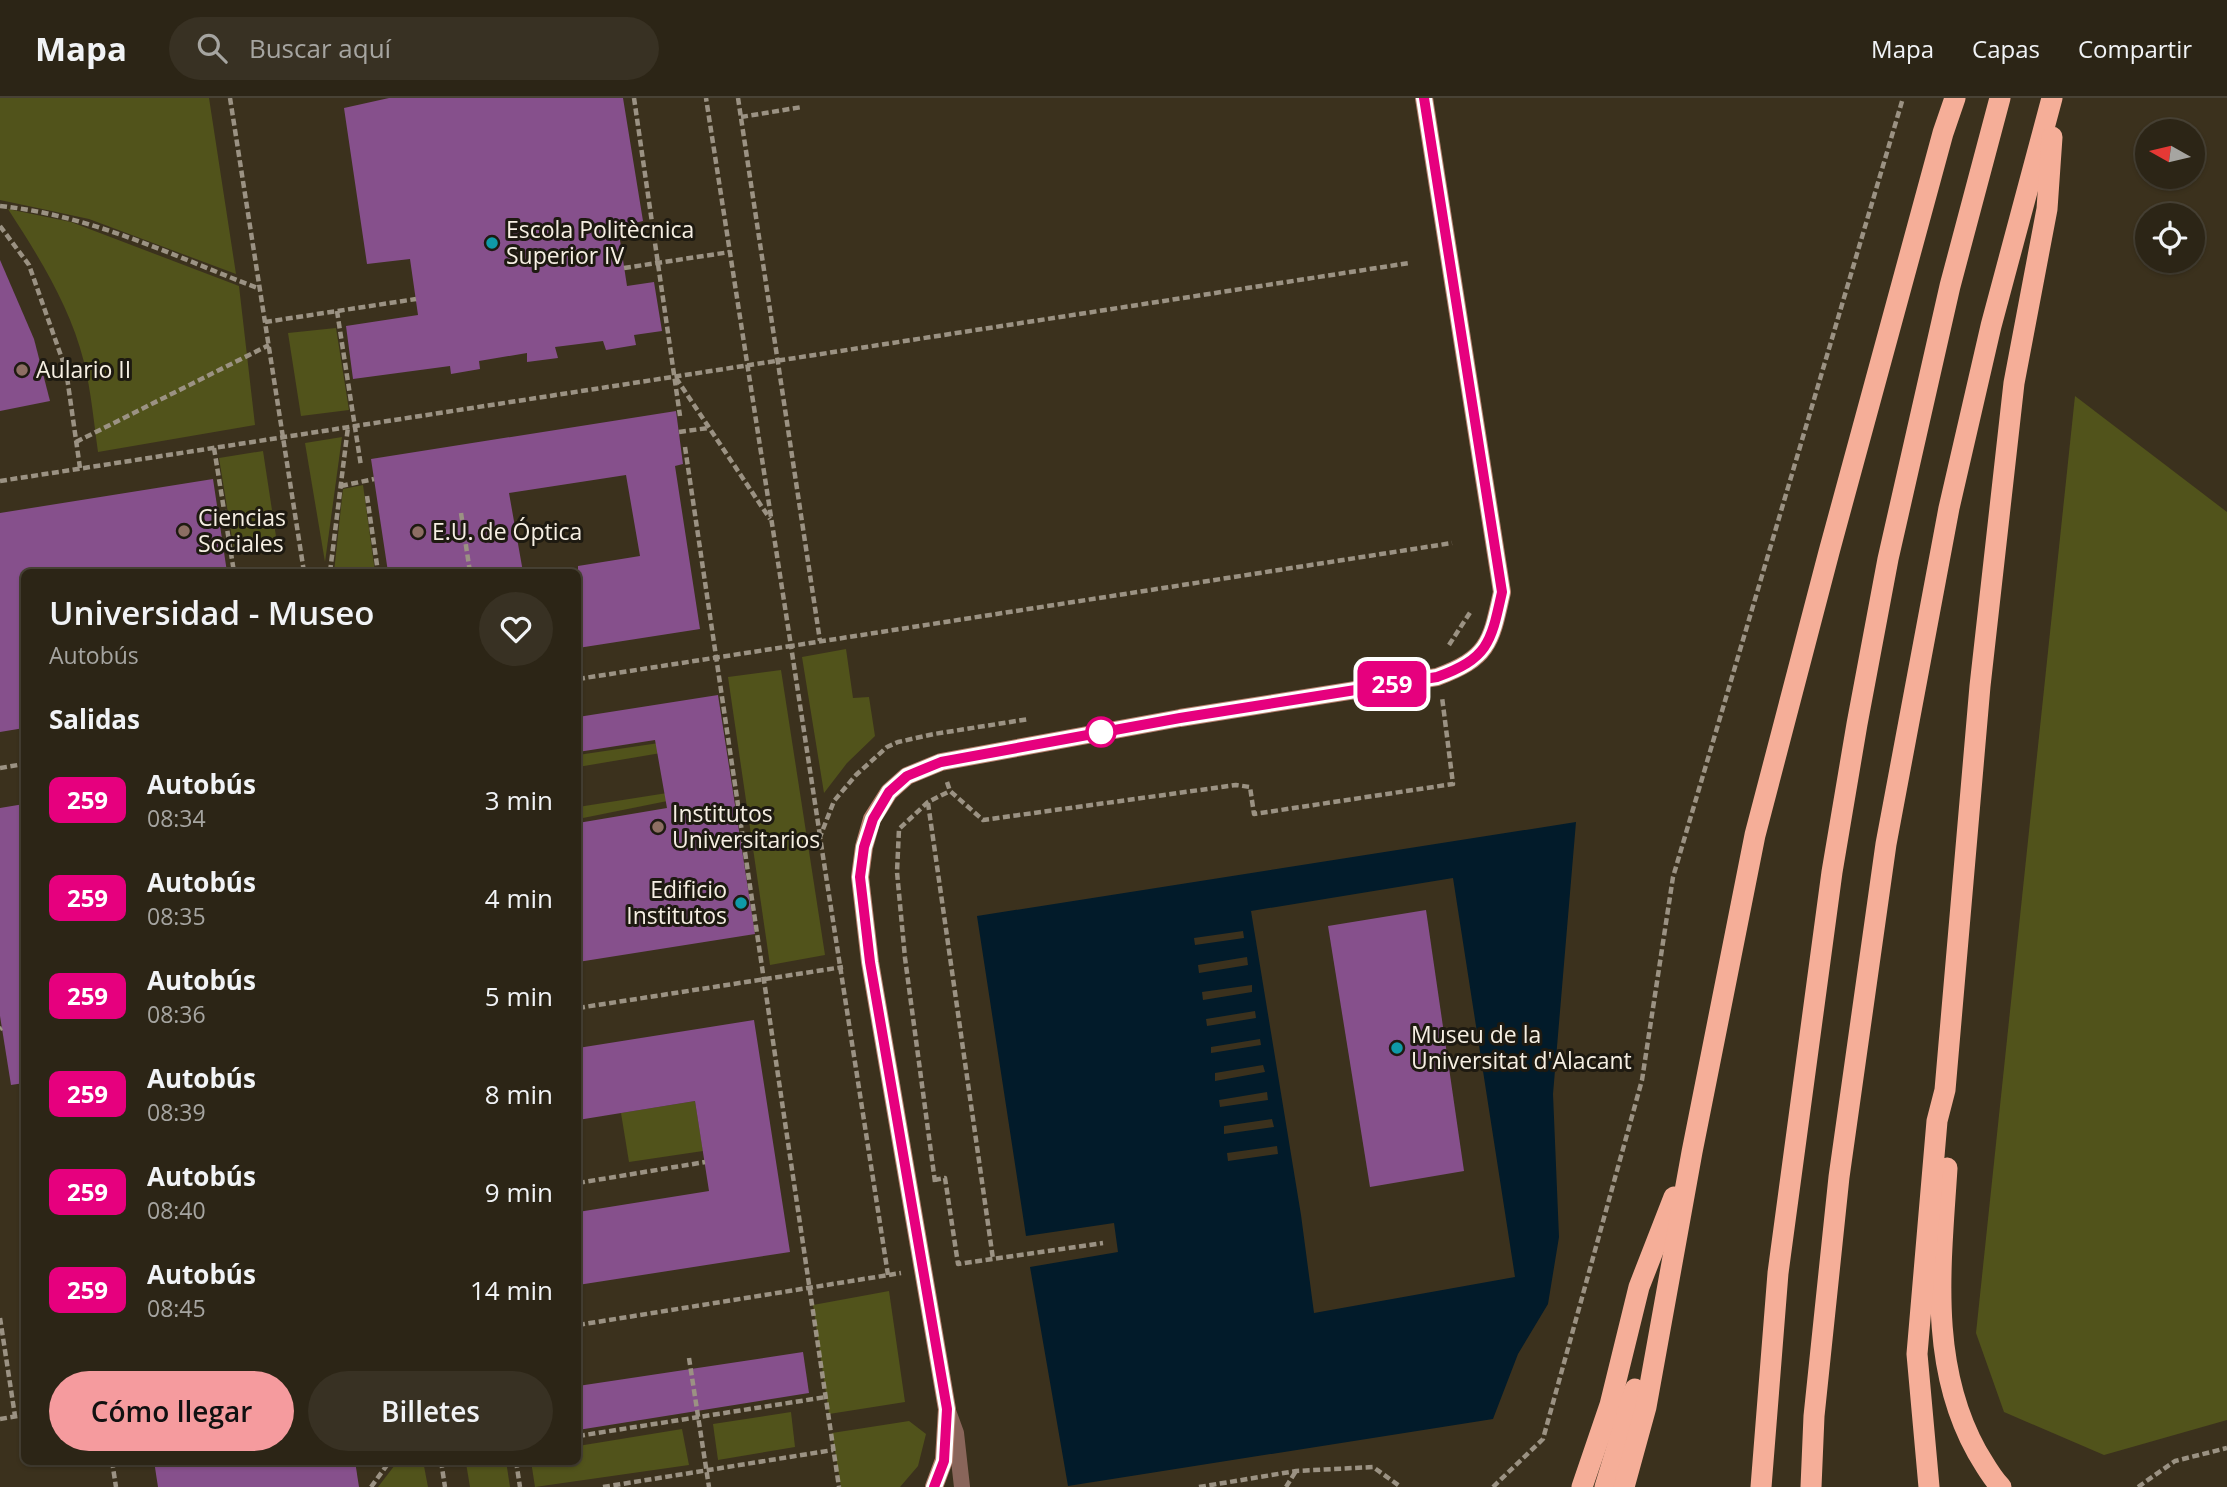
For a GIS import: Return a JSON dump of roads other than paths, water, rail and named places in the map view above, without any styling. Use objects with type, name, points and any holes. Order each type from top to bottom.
[{"type":"highway","points":[[1624,1487],[1646,1407],[1692,1152],[1755,835],[1836,526],[1943,132],[1955,98]]},
{"type":"highway","points":[[1761,1487],[1778,1273],[1832,872],[1857,724],[1888,559],[1950,286],[2000,98]]},
{"type":"highway","points":[[1929,1487],[1917,1354],[1937,1121],[1945,1090],[1981,672],[2014,383],[2048,209],[2053,98]]},
{"type":"highway","points":[[1811,1487],[1814,1416],[1839,1177],[1886,845],[1955,482],[1991,326],[2053,98]]},
{"type":"highway","points":[[1945,1090],[1950,1124],[1940,1284],[1941,1332],[1949,1379],[1966,1432],[1992,1478],[2001,1487]]},
{"type":"highway","points":[[1582,1487],[1610,1405],[1639,1287],[1692,1152]]},
{"type":"highway","points":[[1605,1487],[1631,1406],[1692,1152]]},
{"type":"street","points":[[934,1487],[944,1461],[947,1409],[867,938],[860,877],[864,847],[873,819],[889,792],[907,776],[941,762],[1180,718],[1437,677],[1463,668],[1479,655],[1492,634],[1502,592],[1424,98]]},
{"type":"lane","points":[[947,1409],[956,1433],[962,1487]]},
{"type":"water","points":[[1576,822],[1553,1094],[1559,1237],[1548,1304],[1518,1354],[1493,1419],[1068,1486],[1030,1267],[1118,1252],[1114,1223],[1026,1236],[977,916]],"holes":[[[1453,878],[1515,1277],[1314,1313],[1301,1215],[1251,911]],[[1243,931],[1244,938],[1195,945],[1194,938]],[[1247,957],[1248,965],[1199,973],[1198,965]],[[1252,985],[1252,992],[1203,1000],[1202,992]],[[1255,1011],[1256,1018],[1207,1026],[1206,1019]],[[1260,1039],[1261,1045],[1211,1053],[1211,1047]],[[1263,1065],[1265,1072],[1215,1081],[1215,1073]],[[1267,1092],[1268,1100],[1220,1107],[1219,1100]],[[1272,1119],[1274,1127],[1224,1134],[1224,1126]],[[1277,1146],[1278,1154],[1228,1161],[1227,1153]]]},
{"type":"place","name":"Escola Politècnica Superior IV","points":[[492,243]]},
{"type":"place","name":"Aulario II","points":[[22,370]]},
{"type":"place","name":"Ciencias Sociales","points":[[184,531]]},
{"type":"place","name":"E.U. de Óptica","points":[[418,532]]},
{"type":"place","name":"Institutos Universitarios","points":[[658,827]]},
{"type":"place","name":"Edificio Institutos","points":[[741,903]]},
{"type":"place","name":"Museu de la Universitat d'Alacant","points":[[1397,1048]]}]
